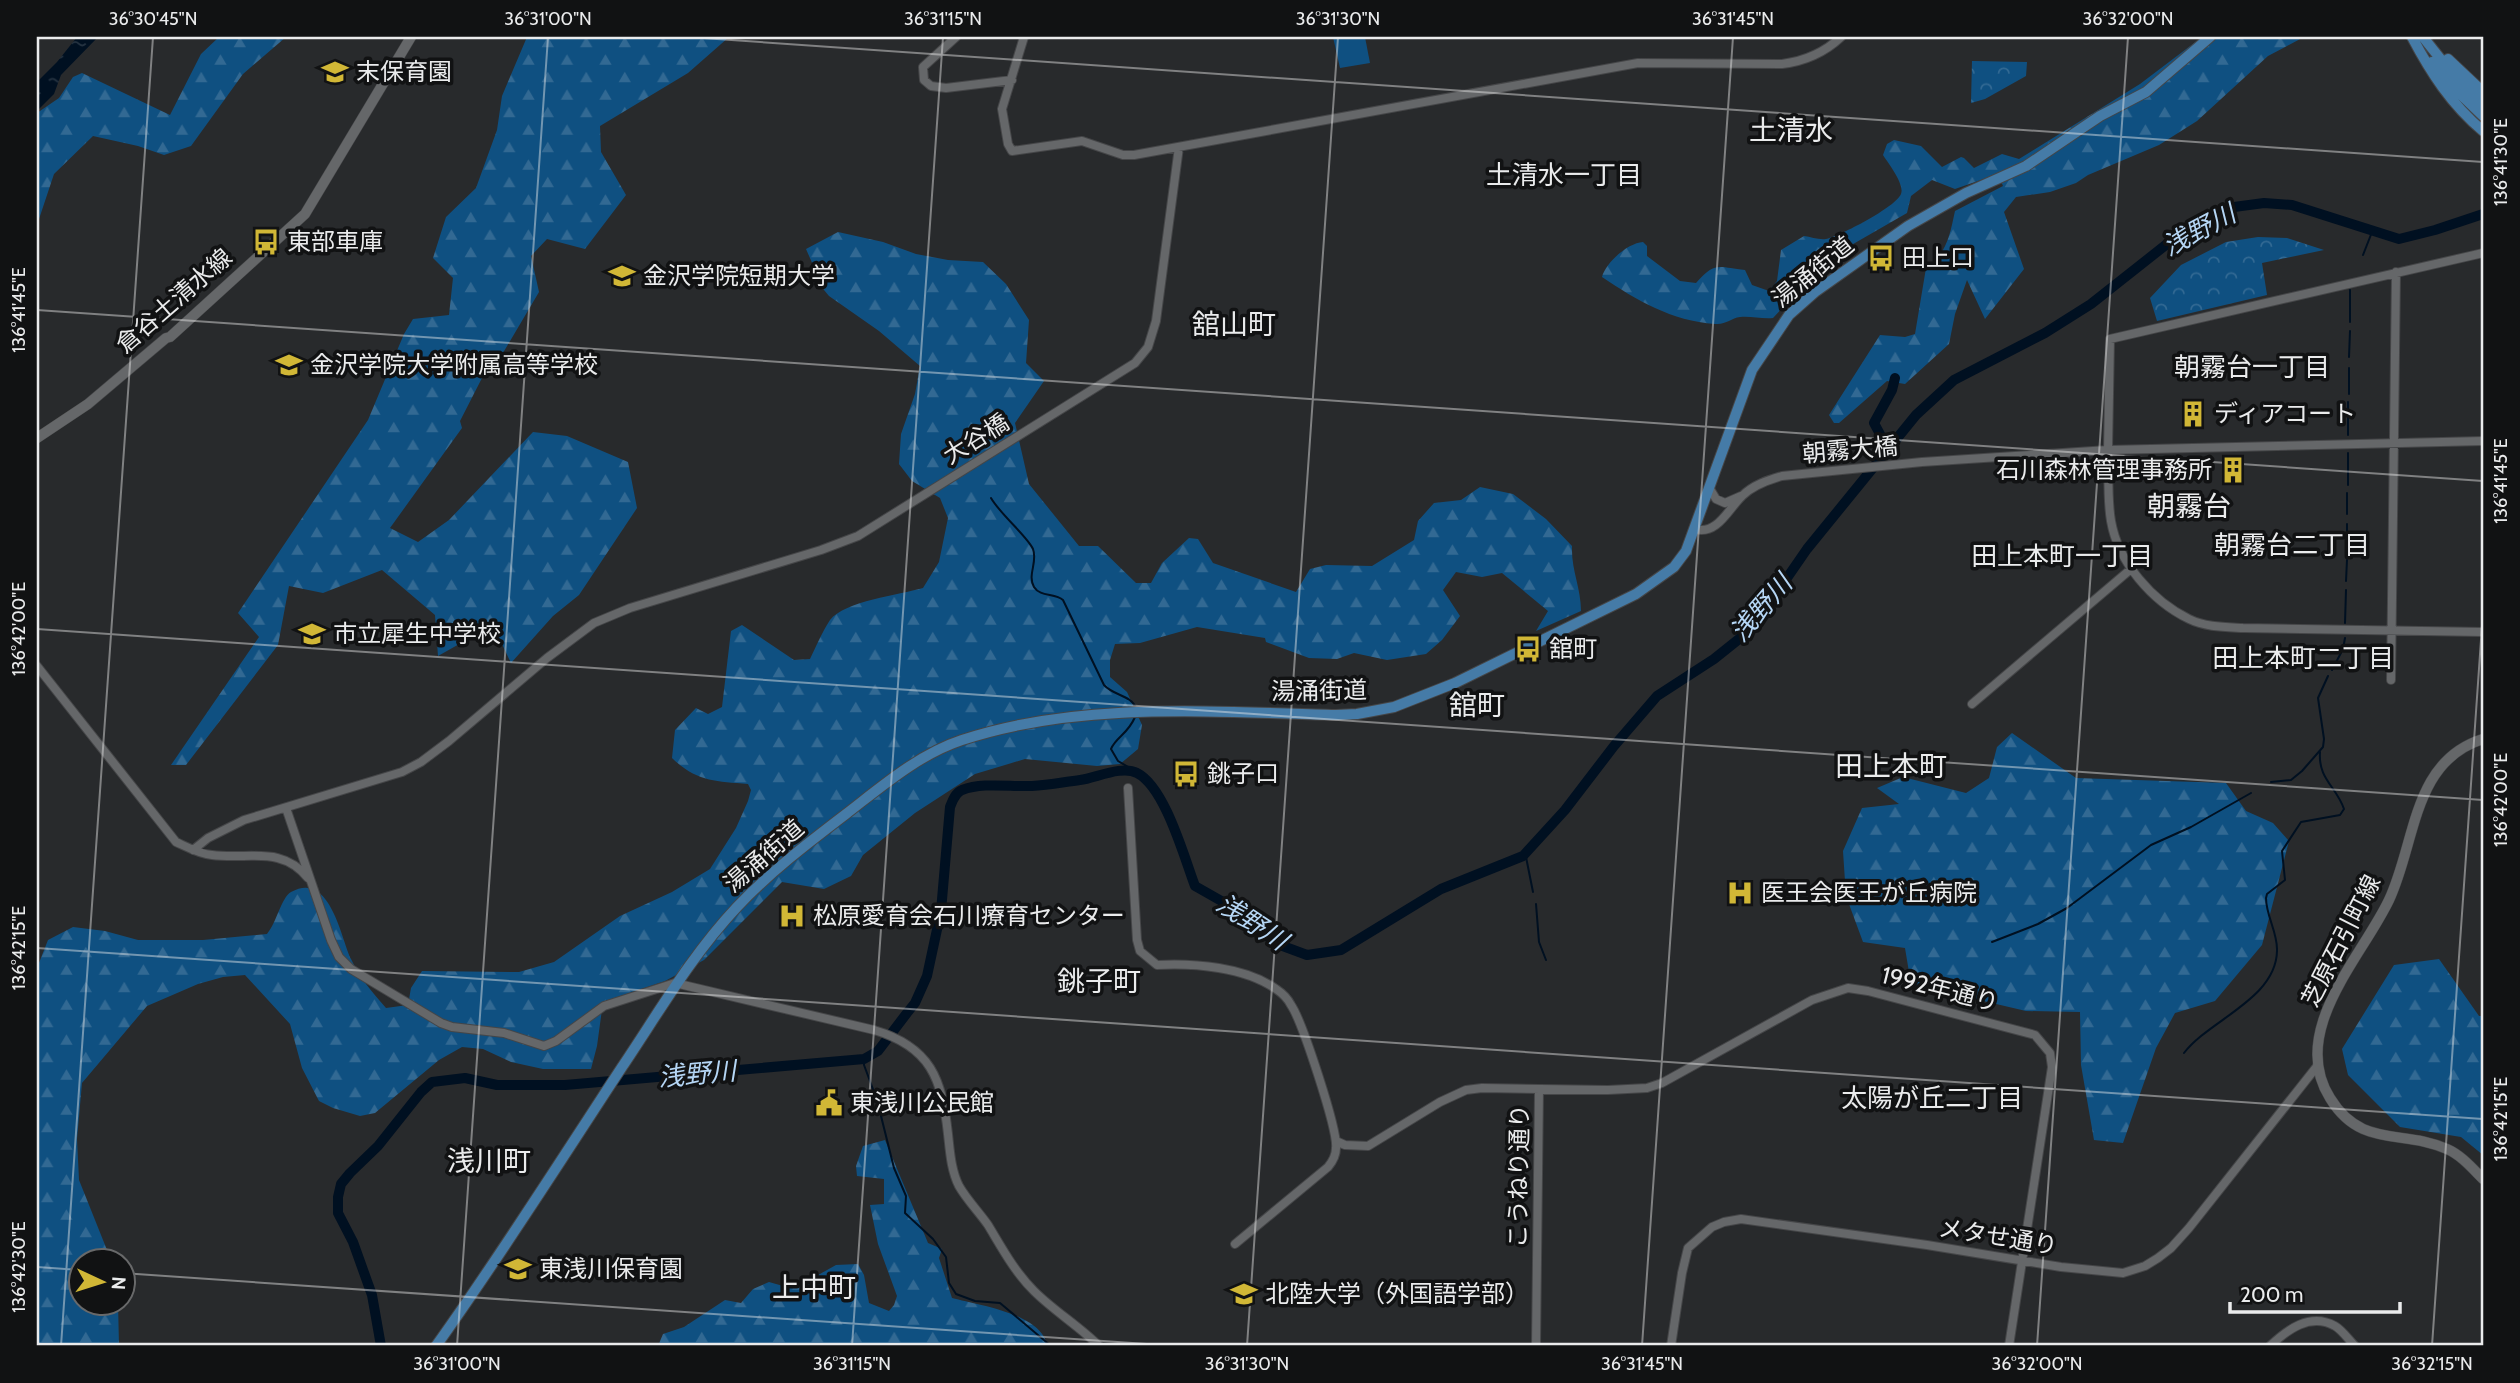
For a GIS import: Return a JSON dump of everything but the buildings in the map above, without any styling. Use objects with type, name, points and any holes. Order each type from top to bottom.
[{"type":"main road","name":"倉谷土清水線","points":[[37,438],[88,404],[163,340],[170,337],[305,214],[411,37]]},
{"type":"main road","name":"湯涌街道","points":[[436,1346],[624,1065],[675,983],[700,950],[759,884],[884,784],[926,757],[959,741],[1009,727],[1119,713],[1336,715],[1394,707],[1454,683],[1636,594],[1674,567],[1686,551],[1752,370],[1789,314],[1815,292],[1908,226],[1966,193],[2026,166],[2100,116],[2146,92],[2210,37]]},
{"type":"main road","points":[[2413,37],[2447,80],[2483,116]]},
{"type":"main road","points":[[2413,37],[2443,89],[2483,131]]},
{"type":"main road","points":[[2425,37],[2483,92]]},
{"type":"main road","points":[[2425,37],[2454,76],[2483,105]]},
{"type":"main road","name":"芝原石引町線","points":[[2483,739],[2466,744],[2438,768],[2426,792],[2389,899],[2337,988],[2321,1026],[2318,1065],[2330,1098],[2344,1116],[2358,1127],[2375,1134],[2446,1149],[2468,1163],[2483,1179]]},
{"type":"street","points":[[956,37],[923,67],[924,80],[931,86],[946,88],[1012,80]]},
{"type":"street","points":[[1024,37],[1002,109],[1008,144],[1012,151],[1082,141],[1123,155],[1638,63],[1782,64],[1800,61],[1828,49],[1842,37]]},
{"type":"street","name":"大谷橋","points":[[192,850],[208,838],[244,820],[402,772],[421,762],[449,741],[564,644],[602,619],[858,536],[1135,363],[1148,347],[1156,321],[1178,147]]},
{"type":"street","points":[[2483,253],[2110,339],[2108,450],[2111,523],[2131,569],[2153,595],[2190,620],[2218,626],[2483,632]]},
{"type":"street","points":[[2391,680],[2396,272]]},
{"type":"street","name":"朝霧大橋","points":[[1743,495],[1763,482],[1782,476],[1922,463],[2108,450],[2483,441]]},
{"type":"street","points":[[1710,489],[1716,499],[1724,503],[1743,495]]},
{"type":"street","points":[[1695,529],[1710,529],[1743,495]]},
{"type":"street","points":[[1972,704],[2131,569]]},
{"type":"street","points":[[37,666],[176,842],[192,850],[222,857],[258,855],[287,860],[298,866],[315,890]]},
{"type":"street","points":[[1128,788],[1140,951],[1157,965],[1190,963],[1225,970],[1257,979],[1279,991],[1293,1008],[1306,1038],[1336,1141],[1334,1159],[1328,1167],[1235,1244]]},
{"type":"street","points":[[286,807],[339,957],[351,969],[428,1016],[452,1027],[504,1033],[544,1046],[604,1006],[675,983],[874,1030],[894,1036],[909,1045],[929,1065],[944,1097],[950,1161],[960,1186],[1016,1270],[1035,1292],[1099,1346]]},
{"type":"street","name":"1992年通り","points":[[1336,1141],[1345,1145],[1368,1146],[1440,1102],[1465,1090],[1647,1088],[1673,1077],[1811,1000],[1848,988],[1868,990],[2035,1035],[2050,1053],[2052,1067],[2009,1346]]},
{"type":"street","name":"メタせ通り","points":[[1671,1346],[1688,1248],[1712,1227],[1741,1219],[2061,1267],[2123,1273],[2145,1266],[2171,1248],[2189,1228],[2318,1065]]},
{"type":"street","name":"こうねり通り","points":[[1536,1346],[1539,1089]]},
{"type":"street","points":[[2270,1346],[2286,1331],[2300,1324],[2317,1321],[2335,1326],[2355,1346]]},
{"type":"green space","points":[[219,37],[286,37],[243,74],[191,146],[164,155],[93,136],[54,174],[37,225],[37,113],[59,98],[73,77],[82,73],[170,115],[201,54]]},
{"type":"green space","points":[[527,37],[729,37],[688,73],[600,126],[601,152],[626,195],[585,249],[547,239],[531,256],[539,292],[500,358],[482,378],[460,421],[462,428],[390,528],[418,542],[449,520],[533,432],[567,436],[628,462],[637,508],[579,595],[553,616],[511,663],[493,625],[438,656],[435,615],[382,570],[323,593],[289,586],[278,645],[186,765],[171,765],[259,637],[238,613],[368,420],[404,334],[413,319],[449,315],[453,278],[433,258],[446,217],[476,188],[497,130],[502,96]]},
{"type":"green space","points":[[1333,37],[1365,37],[1370,63],[1340,68]]},
{"type":"green space","points":[[2202,37],[2304,37],[2268,56],[2197,121],[2159,145],[2088,175],[2076,183],[2050,192],[2016,197],[2004,212],[2024,269],[1985,319],[1967,280],[1955,314],[1949,344],[1905,384],[1887,381],[1839,423],[1834,423],[1829,415],[1880,335],[1905,337],[1915,334],[1926,268],[1943,250],[1955,211],[2003,186],[1998,174],[1955,189],[1932,180],[1911,196],[1907,213],[1841,251],[1820,267],[1773,318],[1740,317],[1719,324],[1684,319],[1641,301],[1602,277],[1618,254],[1643,242],[1647,246],[1647,256],[1680,281],[1696,283],[1713,268],[1723,267],[1745,270],[1752,285],[1769,291],[1777,281],[1781,250],[1804,236],[1826,239],[1843,233],[1897,200],[1902,190],[1883,155],[1887,144],[1894,140],[1921,146],[1942,167],[1961,157],[1974,168],[2002,154],[2019,159],[2140,84]]},
{"type":"green space","points":[[1972,61],[2027,62],[2026,76],[1985,99],[1971,103]]},
{"type":"green space","points":[[838,232],[883,242],[916,254],[948,260],[983,262],[1006,284],[1029,320],[1026,363],[1044,381],[1015,423],[1029,484],[1079,546],[1098,546],[1136,583],[1151,583],[1162,563],[1189,538],[1198,539],[1213,563],[1296,592],[1310,569],[1326,565],[1372,566],[1414,540],[1418,521],[1434,503],[1461,500],[1480,487],[1513,494],[1546,519],[1572,546],[1581,611],[1536,631],[1548,611],[1502,573],[1482,577],[1456,572],[1443,590],[1460,616],[1442,640],[1426,654],[1387,660],[1354,653],[1337,659],[1309,658],[1266,642],[1265,638],[1197,627],[1140,643],[1115,644],[1110,660],[1110,677],[1127,692],[1142,725],[1138,749],[1120,764],[1097,766],[1025,759],[975,774],[915,813],[863,855],[851,876],[824,889],[782,882],[704,960],[665,981],[603,1002],[591,1069],[543,1069],[511,1062],[483,1049],[462,1047],[439,1060],[375,1113],[360,1116],[319,1101],[302,1068],[290,1024],[245,975],[223,977],[198,984],[147,1006],[82,1083],[77,1139],[79,1180],[105,1246],[66,1246],[66,1316],[118,1316],[119,1346],[37,1346],[37,968],[48,940],[73,927],[105,931],[138,940],[203,940],[267,934],[288,895],[304,888],[315,890],[332,909],[355,966],[386,1008],[408,1005],[411,988],[422,971],[519,972],[554,962],[620,916],[672,892],[710,869],[736,828],[751,790],[748,784],[698,776],[672,758],[675,730],[696,708],[708,714],[722,707],[731,631],[742,625],[794,660],[810,659],[827,625],[837,613],[860,603],[923,588],[939,562],[948,518],[940,498],[912,481],[899,464],[901,434],[915,394],[920,366],[879,331],[829,296],[806,249]]},
{"type":"green space","points":[[2258,237],[2287,238],[2324,250],[2262,263],[2267,295],[2157,321],[2150,298],[2181,265],[2226,242]]},
{"type":"green space","points":[[2012,733],[2076,778],[2226,783],[2246,811],[2273,823],[2289,841],[2262,945],[2215,1001],[2175,1013],[2156,1048],[2123,1143],[2094,1140],[2081,1065],[2080,1012],[2026,1011],[1911,984],[1905,948],[1863,942],[1846,896],[1843,851],[1862,808],[1899,804],[1877,788],[1903,777],[1966,793],[1989,778],[1997,747]]},
{"type":"green space","points":[[2439,959],[2479,1016],[2483,1016],[2483,1155],[2461,1137],[2400,1127],[2348,1075],[2342,1049],[2394,965]]},
{"type":"green space","points":[[885,1140],[928,1243],[942,1249],[939,1258],[952,1298],[1022,1319],[1043,1335],[1047,1346],[658,1346],[663,1334],[684,1327],[725,1300],[741,1303],[753,1289],[769,1282],[783,1286],[811,1279],[836,1265],[858,1264],[864,1275],[869,1303],[889,1311],[897,1296],[878,1244],[870,1205],[884,1204],[884,1179],[857,1176],[856,1166],[863,1146]]},
{"type":"water","points":[[77,37],[98,37],[61,75],[54,94],[37,111],[37,82]]},
{"type":"waterway","name":"浅野川","points":[[381,1346],[372,1295],[353,1242],[338,1213],[338,1197],[341,1184],[378,1146],[421,1092],[432,1082],[465,1078],[497,1085],[565,1085],[864,1059],[878,1051],[915,1003],[927,976],[941,911],[950,807],[962,790],[988,785],[1044,785],[1124,770],[1137,773],[1147,781],[1165,807],[1195,886],[1232,907],[1280,945],[1307,955],[1341,950],[1441,889],[1523,856],[1565,810],[1657,696],[1714,659],[1744,635],[1760,617],[1807,549],[1916,415],[1954,380],[2045,333],[2091,304],[2172,240],[2234,207],[2264,203],[2292,205],[2399,239],[2483,214]]},
{"type":"waterway","points":[[2363,255],[2372,232]]},
{"type":"waterway","points":[[2350,290],[2350,322]]},
{"type":"waterway","points":[[2349,357],[2350,331]]},
{"type":"waterway","points":[[2349,368],[2349,394]]},
{"type":"waterway","points":[[1888,449],[1874,423],[1892,390],[1895,378]]},
{"type":"waterway","points":[[2348,402],[2348,435]]},
{"type":"waterway","points":[[2348,453],[2348,485]]},
{"type":"waterway","points":[[2347,493],[2347,514]]},
{"type":"waterway","points":[[991,498],[1033,549],[1034,587],[1040,592],[1063,600],[1104,685],[1130,700],[1136,708]]},
{"type":"waterway","points":[[2347,524],[2347,549]]},
{"type":"waterway","points":[[2346,581],[2347,560]]},
{"type":"waterway","points":[[2345,623],[2346,590]]},
{"type":"waterway","points":[[2332,670],[2343,649],[2345,638]]},
{"type":"waterway","points":[[2271,782],[2291,780],[2323,747],[2318,698],[2328,676]]},
{"type":"waterway","points":[[1135,717],[1111,749],[1118,761],[1135,771]]},
{"type":"waterway","points":[[2184,1053],[2195,1041],[2254,996],[2266,983],[2274,968],[2277,944],[2266,898],[2267,894],[2285,880],[2282,851],[2301,822],[2340,815],[2344,809],[2322,769],[2320,752]]},
{"type":"waterway","points":[[1992,942],[2038,924],[2067,908],[2151,845],[2191,827],[2251,793]]},
{"type":"waterway","points":[[1523,856],[1526,857],[1533,892]]},
{"type":"waterway","points":[[1536,904],[1539,942],[1546,960]]},
{"type":"waterway","points":[[864,1059],[894,1168],[906,1196],[905,1213],[933,1239],[946,1257],[949,1283],[956,1294],[975,1301],[1000,1303],[1051,1346]]},
{"type":"place","name":"末保育園","points":[[335,72]]},
{"type":"place","name":"東部車庫","points":[[266,242]]},
{"type":"place","name":"田上口","points":[[1881,258]]},
{"type":"place","name":"金沢学院短期大学","points":[[622,276]]},
{"type":"place","name":"金沢学院大学附属高等学校","points":[[289,365]]},
{"type":"place","name":"ディアコート","points":[[2193,414]]},
{"type":"place","name":"石川森林管理事務所","points":[[2233,470]]},
{"type":"place","name":"市立犀生中学校","points":[[312,634]]},
{"type":"place","name":"舘町","points":[[1528,649]]},
{"type":"place","name":"銚子口","points":[[1186,774]]},
{"type":"place","name":"医王会医王が丘病院","points":[[1740,893]]},
{"type":"place","name":"松原愛育会石川療育センター","points":[[792,916]]},
{"type":"place","name":"東浅川公民館","points":[[829,1103]]},
{"type":"place","name":"東浅川保育園","points":[[518,1269]]},
{"type":"place","name":"北陸大学（外国語学部）","points":[[1244,1294]]},
{"type":"district","name":"土清水","points":[[1791,130]]},
{"type":"district","name":"土清水一丁目","points":[[1564,175]]},
{"type":"district","name":"舘山町","points":[[1234,324]]},
{"type":"district","name":"朝霧台一丁目","points":[[2252,367]]},
{"type":"district","name":"朝霧台","points":[[2189,506]]},
{"type":"district","name":"朝霧台二丁目","points":[[2292,545]]},
{"type":"district","name":"田上本町一丁目","points":[[2062,556]]},
{"type":"district","name":"田上本町二丁目","points":[[2303,658]]},
{"type":"district","name":"舘町","points":[[1477,705]]},
{"type":"district","name":"田上本町","points":[[1891,766]]},
{"type":"district","name":"銚子町","points":[[1099,981]]},
{"type":"district","name":"太陽が丘二丁目","points":[[1932,1098]]},
{"type":"district","name":"浅川町","points":[[489,1161]]},
{"type":"district","name":"上中町","points":[[814,1287]]}]
